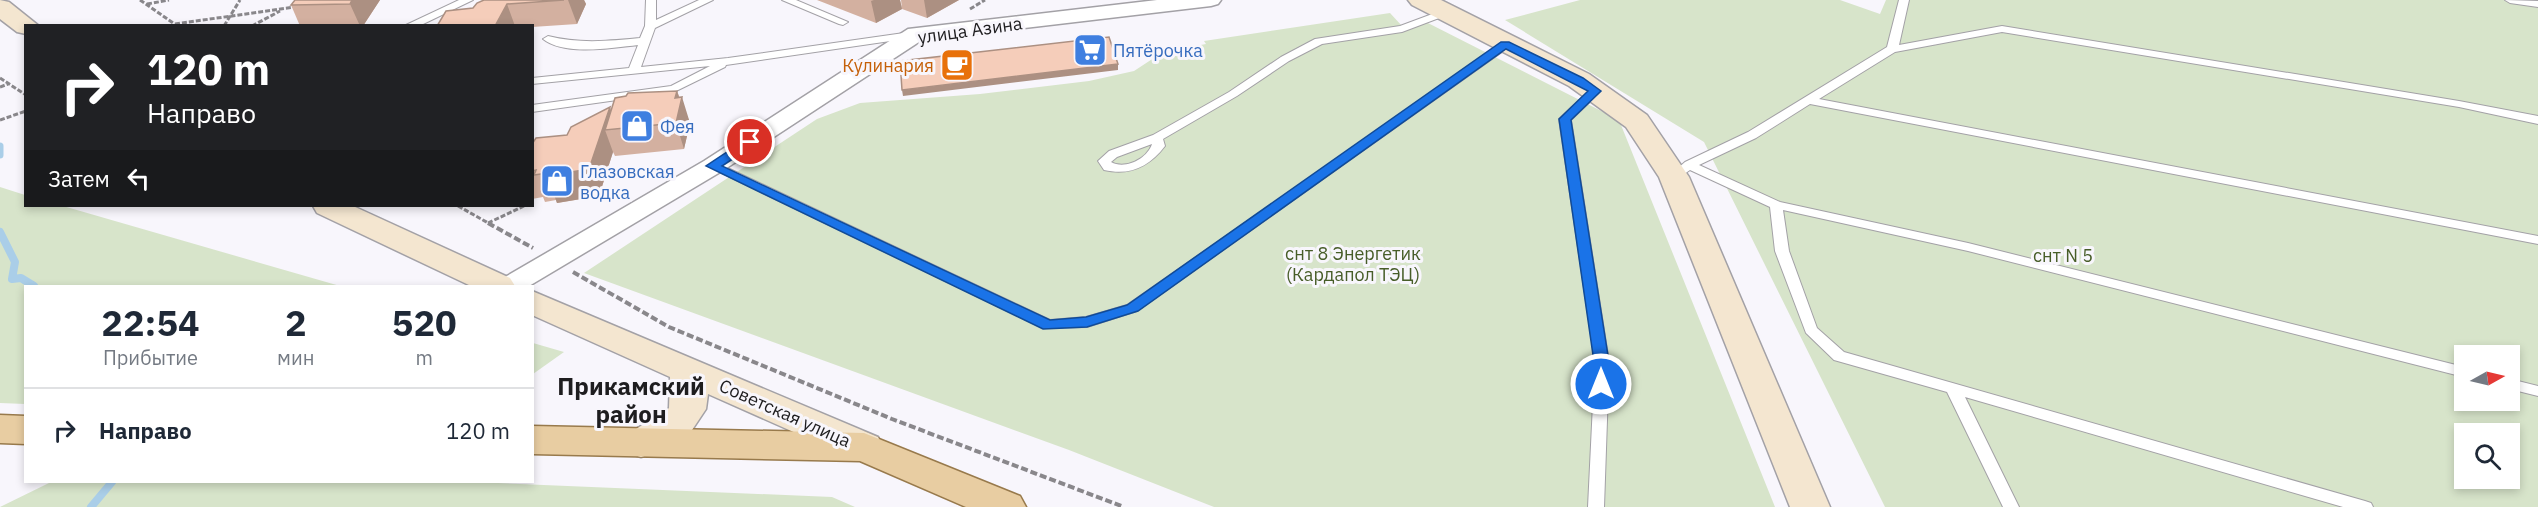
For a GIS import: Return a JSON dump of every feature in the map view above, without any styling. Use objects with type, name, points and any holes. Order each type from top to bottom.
[{"type":"main road","points":[[534,440],[864,447]]},
{"type":"main road","name":"Советская улица","points":[[864,447],[1006,507]]},
{"type":"street","name":"улица Азина","points":[[511,285],[547,251],[713,166],[916,34],[1211,0]]},
{"type":"street","points":[[0,6],[24,24]]},
{"type":"street","points":[[1432,6],[1505,45],[1579,80],[1637,121],[1681,171],[1810,507]]},
{"type":"street","points":[[330,207],[496,285]]},
{"type":"street","name":"Советская улица","points":[[534,303],[864,447]]},
{"type":"street","points":[[641,442],[673,427],[687,412],[692,396],[688,370]]},
{"type":"lane","points":[[413,24],[468,0]]},
{"type":"lane","points":[[634,70],[650,26],[651,0]]},
{"type":"lane","points":[[650,26],[708,0]]},
{"type":"lane","points":[[787,0],[843,22]]},
{"type":"lane","points":[[1892,49],[1904,0]]},
{"type":"lane","points":[[2510,0],[2538,4]]},
{"type":"lane","points":[[1157,138],[1233,94],[1285,58],[1319,41],[1402,29],[1432,6]]},
{"type":"lane","points":[[1681,171],[1752,135],[1811,101],[1892,49],[2002,29],[2459,104],[2538,120]]},
{"type":"lane","points":[[534,81],[728,61],[916,34]]},
{"type":"lane","points":[[548,39],[567,46],[588,47],[644,41]]},
{"type":"lane","points":[[713,166],[1048,325],[1087,322],[1132,308],[1505,45]]},
{"type":"lane","points":[[534,109],[674,89],[728,61]]},
{"type":"lane","points":[[1595,91],[1565,119],[1602,362],[1596,507]]},
{"type":"lane","points":[[1811,101],[2538,240]]},
{"type":"lane","points":[[1681,171],[1776,205],[1968,247],[2454,369]]},
{"type":"lane","points":[[1776,205],[1782,251],[1811,330],[1839,356],[2365,507]]},
{"type":"lane","points":[[2520,386],[2538,391]]},
{"type":"lane","points":[[1952,387],[2014,506]]},
{"type":"path","points":[[140,0],[175,24]]},
{"type":"path","points":[[147,4],[170,0]]},
{"type":"path","points":[[226,24],[240,0]]},
{"type":"path","points":[[256,24],[302,0]]},
{"type":"path","points":[[182,24],[296,7]]},
{"type":"path","points":[[0,78],[24,94]]},
{"type":"path","points":[[0,87],[9,83]]},
{"type":"path","points":[[0,120],[24,112]]},
{"type":"path","points":[[460,207],[532,247],[547,251],[669,327],[892,419],[1124,507]]},
{"type":"path","points":[[488,223],[522,207]]},
{"type":"path","points":[[532,247],[547,251]]},
{"type":"green space","name":"снт N 5","points":[[1580,0],[1840,0],[1880,14],[1886,0],[2538,0],[2538,507],[1885,507],[1704,142],[1505,20]]},
{"type":"green space","name":"снт 8 Энергетик (Кардапол ТЭЦ)","points":[[1390,13],[1402,26],[1420,19],[1619,120],[1775,507],[1214,507],[1069,450],[584,273],[817,119],[860,103],[980,94],[1089,81],[1134,71],[1163,52],[1206,44],[1204,41]]},
{"type":"green space","points":[[0,187],[24,195],[24,207],[66,207],[337,285],[24,285],[24,404],[0,403]]},
{"type":"green space","points":[[534,343],[564,352],[534,373]]},
{"type":"green space","points":[[49,483],[498,483],[832,497],[855,507],[0,507]]},
{"type":"building","points":[[295,0],[352,0],[350,4],[291,5]]},
{"type":"building","points":[[484,0],[564,0],[507,4],[496,24],[438,24],[446,11],[473,8]]},
{"type":"building","points":[[1109,37],[1118,64],[902,90],[900,61]]},
{"type":"building","points":[[677,91],[675,98],[682,97],[676,123],[605,130],[615,98],[626,96],[628,93]]},
{"type":"building","points":[[610,107],[589,169],[547,176],[547,173],[534,175],[536,170],[534,170],[534,141],[536,138],[567,135],[571,127]]},
{"type":"waterway","points":[[0,146],[0,155]]},
{"type":"waterway","points":[[0,232],[15,262],[12,279],[21,278],[32,285]]},
{"type":"waterway","points":[[91,507],[111,483]]},
{"type":"place","name":"Пятёрочка","points":[[1090,50]]},
{"type":"place","name":"Кулинария","points":[[957,65]]},
{"type":"place","name":"Фея","points":[[637,126]]},
{"type":"place","name":"Глазовская водка","points":[[557,181]]},
{"type":"district","name":"Прикамский район","points":[[631,400]]},
{"type":"route","points":[[750,142],[713,166],[1048,325],[1087,322],[1132,308],[1505,45],[1579,80],[1595,91],[1565,119],[1602,362],[1601,384]]}]
